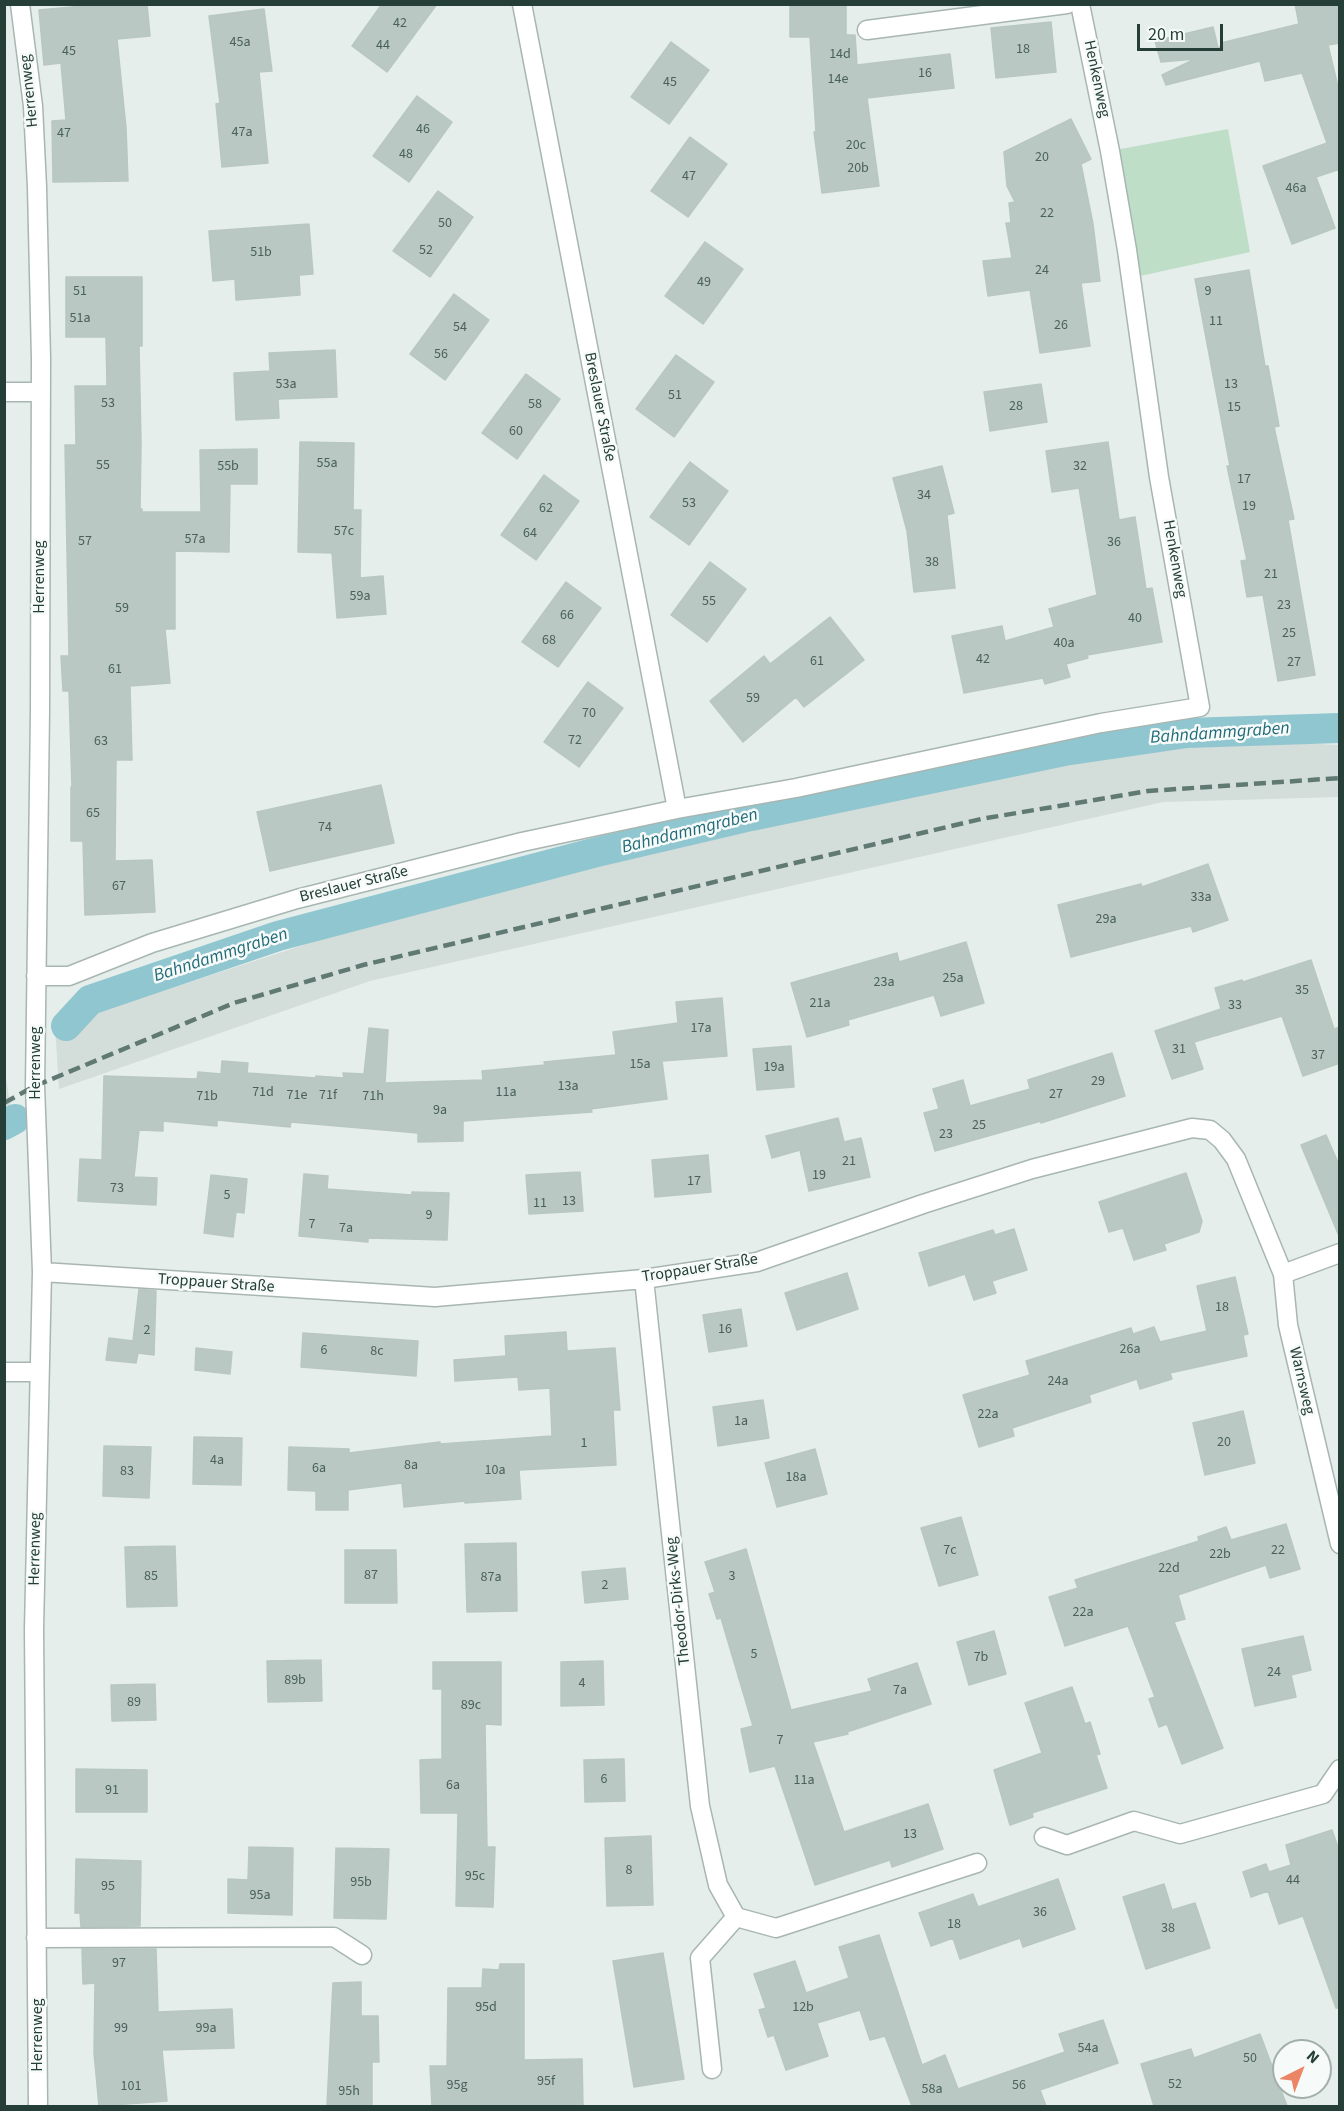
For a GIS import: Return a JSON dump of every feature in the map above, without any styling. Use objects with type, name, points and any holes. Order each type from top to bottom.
[{"type":"street","name":"Breslauer Straße","points":[[522,4],[677,809]]},
{"type":"street","points":[[867,30],[1067,4]]},
{"type":"street","name":"Henkenweg","points":[[796,788],[1101,723],[1200,707],[1159,477],[1110,151],[1080,4]]},
{"type":"street","name":"Herrenweg","points":[[15,16],[33,106],[40,359],[40,658],[35,1086],[42,1272],[34,1629],[38,2106]]},
{"type":"street","points":[[4,392],[39,392]]},
{"type":"street","name":"Breslauer Straße","points":[[36,976],[69,975],[152,943],[297,899],[522,842],[677,809],[796,788]]},
{"type":"street","name":"Troppauer Straße","points":[[42,1272],[435,1297],[644,1279],[757,1262],[1035,1168],[1192,1128],[1210,1130],[1222,1140],[1236,1159],[1284,1274]]},
{"type":"street","points":[[1284,1274],[1340,1253]]},
{"type":"street","name":"Warnsweg","points":[[1284,1274],[1288,1326],[1340,1544]]},
{"type":"street","name":"Theodor-Dirks-Weg","points":[[644,1279],[700,1806],[718,1885],[736,1917]]},
{"type":"street","points":[[4,1372],[39,1372]]},
{"type":"street","points":[[1044,1838],[1067,1845],[1134,1821],[1180,1834],[1323,1794],[1340,1768]]},
{"type":"street","points":[[712,2069],[699,1958],[736,1917],[776,1928],[977,1863]]},
{"type":"street","points":[[36,1938],[334,1937],[362,1955]]},
{"type":"shaded area","points":[[1257,741],[1339,745],[1339,797],[1163,802],[370,981],[59,1089],[55,1026],[316,941],[806,811],[1099,746]]},
{"type":"shaded area","points":[[5,1072],[14,1129],[4,1134]]},
{"type":"green space","points":[[1228,129],[1250,252],[1131,278],[1110,151]]},
{"type":"building","points":[[106,4],[147,4],[150,36],[117,39],[126,128],[128,181],[53,182],[52,121],[66,120],[61,63],[44,65],[39,10]]},
{"type":"building","points":[[382,4],[437,4],[387,72],[352,46]]},
{"type":"building","points":[[790,4],[846,4],[846,35],[855,35],[857,65],[950,54],[954,88],[867,98],[879,186],[822,193],[814,132],[816,132],[810,37],[790,37]]},
{"type":"building","points":[[1295,4],[1340,4],[1340,43],[1328,45],[1340,95],[1340,171],[1316,177],[1335,228],[1292,244],[1263,166],[1327,143],[1302,73],[1265,81],[1260,61],[1166,85],[1162,75],[1195,59],[1161,62],[1155,41],[1213,27],[1218,48],[1222,46],[1221,43],[1299,24]]},
{"type":"building","points":[[264,9],[272,71],[259,72],[268,163],[222,167],[216,104],[220,103],[209,16]]},
{"type":"building","points":[[1051,22],[1056,72],[996,78],[991,28]]},
{"type":"building","points":[[671,42],[709,70],[669,124],[631,97]]},
{"type":"building","points":[[417,96],[452,122],[409,182],[373,156]]},
{"type":"building","points":[[1071,119],[1091,159],[1081,164],[1093,224],[1100,281],[1081,283],[1090,346],[1040,353],[1030,290],[988,296],[983,261],[1012,258],[1006,223],[1011,223],[1009,203],[1015,202],[1007,186],[1004,152]]},
{"type":"building","points":[[690,137],[727,164],[688,217],[651,191]]},
{"type":"building","points":[[438,191],[473,217],[430,277],[393,251]]},
{"type":"building","points":[[309,224],[313,274],[299,275],[300,295],[236,300],[235,279],[213,281],[209,231]]},
{"type":"building","points":[[705,242],[743,269],[703,324],[665,296]]},
{"type":"building","points":[[1249,270],[1265,366],[1268,366],[1279,426],[1274,427],[1294,519],[1288,520],[1315,675],[1278,681],[1263,595],[1247,597],[1241,561],[1247,560],[1227,466],[1230,466],[1195,279]]},
{"type":"building","points":[[66,277],[142,277],[142,346],[139,346],[140,509],[142,512],[201,512],[200,450],[257,449],[257,484],[230,484],[229,552],[175,551],[175,629],[165,629],[170,683],[130,686],[132,760],[116,760],[115,861],[152,860],[155,912],[85,915],[83,841],[71,841],[69,691],[63,691],[61,656],[69,656],[65,445],[76,445],[75,386],[107,386],[106,337],[66,337]]},
{"type":"building","points":[[454,294],[489,320],[445,380],[410,354]]},
{"type":"building","points":[[335,350],[337,397],[278,399],[279,418],[236,420],[234,373],[270,371],[269,353]]},
{"type":"building","points":[[676,355],[714,382],[674,437],[636,409]]},
{"type":"building","points":[[526,374],[560,399],[517,459],[482,433]]},
{"type":"building","points":[[1041,384],[1047,422],[990,431],[984,392]]},
{"type":"building","points":[[300,442],[354,443],[353,510],[361,510],[360,578],[383,576],[386,614],[337,618],[332,553],[298,552]]},
{"type":"building","points":[[1108,442],[1119,520],[1135,517],[1146,589],[1152,588],[1162,642],[1087,655],[1088,658],[1066,664],[1070,677],[1045,684],[1043,678],[964,693],[952,636],[1002,626],[1005,641],[1054,627],[1049,609],[1097,595],[1079,488],[1052,492],[1046,451]]},
{"type":"building","points":[[690,462],[728,491],[689,545],[650,517]]},
{"type":"building","points":[[942,466],[954,513],[947,515],[955,588],[914,592],[907,531],[893,478]]},
{"type":"building","points":[[544,475],[579,501],[536,560],[501,535]]},
{"type":"building","points":[[710,562],[746,589],[707,642],[671,615]]},
{"type":"building","points":[[566,582],[601,608],[558,667],[522,642]]},
{"type":"building","points":[[830,617],[864,660],[804,707],[796,697],[743,742],[710,701],[764,656],[770,664]]},
{"type":"building","points":[[588,682],[623,708],[579,767],[544,742]]},
{"type":"building","points":[[381,785],[394,843],[270,871],[257,812]]},
{"type":"building","points":[[1208,864],[1228,920],[1193,932],[1191,926],[1071,957],[1058,905],[1141,884],[1142,887]]},
{"type":"building","points":[[966,942],[984,1003],[941,1016],[934,995],[848,1020],[849,1025],[807,1037],[791,983],[897,953],[899,962]]},
{"type":"building","points":[[1311,960],[1334,1029],[1340,1027],[1340,1063],[1303,1076],[1282,1016],[1194,1042],[1203,1069],[1172,1079],[1155,1031],[1221,1009],[1215,988],[1242,980],[1243,982]]},
{"type":"building","points":[[722,998],[727,1056],[662,1061],[667,1099],[591,1109],[592,1112],[463,1121],[463,1141],[418,1142],[418,1133],[291,1122],[290,1127],[217,1120],[217,1126],[163,1121],[163,1131],[139,1130],[134,1177],[157,1178],[156,1205],[78,1201],[80,1159],[102,1160],[104,1076],[197,1079],[198,1072],[221,1074],[222,1061],[248,1063],[247,1073],[344,1078],[343,1073],[364,1074],[369,1028],[388,1030],[385,1083],[483,1080],[482,1071],[616,1055],[613,1032],[678,1023],[676,1002]]},
{"type":"building","points":[[791,1046],[794,1087],[757,1090],[753,1049]]},
{"type":"building","points":[[1112,1053],[1125,1096],[1041,1123],[1041,1121],[935,1151],[924,1113],[939,1109],[933,1089],[963,1080],[970,1106],[1030,1089],[1028,1080]]},
{"type":"building","points":[[838,1118],[844,1142],[861,1138],[870,1177],[809,1191],[800,1150],[772,1158],[766,1136]]},
{"type":"building","points":[[1326,1135],[1340,1167],[1339,1236],[1301,1145]]},
{"type":"building","points":[[708,1155],[711,1192],[655,1197],[652,1160]]},
{"type":"building","points":[[580,1172],[583,1211],[529,1214],[526,1175]]},
{"type":"building","points":[[1186,1173],[1202,1221],[1199,1232],[1164,1244],[1166,1250],[1134,1260],[1123,1228],[1109,1232],[1099,1202]]},
{"type":"building","points":[[304,1174],[328,1176],[327,1189],[412,1195],[412,1192],[449,1193],[447,1240],[368,1238],[368,1242],[299,1236]]},
{"type":"building","points":[[211,1175],[247,1179],[244,1213],[236,1212],[233,1237],[204,1233]]},
{"type":"building","points":[[1014,1229],[1027,1270],[992,1281],[996,1293],[974,1300],[965,1274],[929,1286],[919,1253],[993,1230],[995,1235]]},
{"type":"building","points":[[847,1273],[858,1309],[797,1330],[785,1293]]},
{"type":"building","points":[[1235,1277],[1248,1334],[1243,1335],[1247,1356],[1170,1373],[1172,1379],[1140,1389],[1137,1379],[1089,1395],[1091,1402],[1012,1428],[1014,1436],[979,1447],[963,1395],[1030,1375],[1026,1361],[1131,1328],[1133,1334],[1154,1327],[1160,1342],[1207,1331],[1197,1286]]},
{"type":"building","points":[[139,1289],[156,1291],[154,1355],[138,1353],[136,1363],[106,1360],[109,1338],[133,1341]]},
{"type":"building","points":[[741,1309],[747,1346],[709,1352],[703,1315]]},
{"type":"building","points":[[566,1332],[567,1351],[615,1348],[620,1410],[613,1410],[616,1465],[519,1470],[521,1499],[465,1503],[465,1501],[404,1507],[402,1483],[348,1490],[348,1510],[316,1510],[316,1491],[288,1490],[289,1447],[349,1449],[349,1453],[440,1442],[440,1444],[552,1436],[550,1388],[519,1390],[518,1377],[455,1381],[454,1360],[506,1356],[505,1336]]},
{"type":"building","points":[[303,1333],[418,1341],[416,1376],[301,1367]]},
{"type":"building","points":[[196,1348],[232,1352],[230,1374],[195,1370]]},
{"type":"building","points":[[763,1400],[769,1438],[718,1446],[713,1407]]},
{"type":"building","points":[[1243,1411],[1255,1463],[1205,1475],[1193,1423]]},
{"type":"building","points":[[194,1437],[242,1438],[241,1485],[193,1484]]},
{"type":"building","points":[[104,1446],[151,1447],[149,1498],[103,1496]]},
{"type":"building","points":[[815,1449],[827,1494],[777,1507],[765,1463]]},
{"type":"building","points":[[961,1517],[978,1575],[939,1586],[921,1528]]},
{"type":"building","points":[[1286,1524],[1300,1569],[1270,1578],[1266,1565],[1178,1595],[1185,1619],[1174,1622],[1223,1748],[1182,1764],[1167,1724],[1159,1727],[1149,1699],[1155,1697],[1128,1626],[1065,1646],[1049,1597],[1078,1588],[1075,1580],[1199,1541],[1198,1537],[1226,1527],[1231,1540]]},
{"type":"building","points":[[516,1543],[517,1611],[467,1612],[465,1544]]},
{"type":"building","points":[[175,1546],[177,1606],[127,1607],[125,1547]]},
{"type":"building","points":[[746,1549],[791,1710],[872,1691],[868,1679],[917,1663],[931,1704],[847,1732],[848,1734],[813,1742],[844,1832],[928,1804],[943,1849],[892,1867],[890,1860],[815,1885],[775,1766],[750,1772],[741,1729],[753,1726],[721,1618],[717,1619],[709,1594],[715,1592],[705,1562]]},
{"type":"building","points":[[345,1550],[396,1550],[397,1603],[345,1603]]},
{"type":"building","points":[[625,1568],[628,1599],[585,1603],[582,1572]]},
{"type":"building","points":[[994,1631],[1006,1674],[969,1685],[957,1642]]},
{"type":"building","points":[[1303,1636],[1311,1670],[1291,1675],[1296,1697],[1255,1706],[1242,1649]]},
{"type":"building","points":[[321,1660],[322,1701],[268,1702],[267,1661]]},
{"type":"building","points":[[603,1661],[604,1705],[561,1706],[561,1662]]},
{"type":"building","points":[[433,1662],[501,1662],[501,1725],[485,1724],[487,1847],[495,1847],[493,1907],[456,1906],[458,1813],[421,1813],[420,1760],[442,1759],[442,1689],[433,1689]]},
{"type":"building","points":[[155,1684],[156,1720],[112,1721],[111,1685]]},
{"type":"building","points":[[1072,1687],[1085,1724],[1090,1722],[1100,1754],[1096,1755],[1107,1788],[1032,1813],[1033,1817],[1010,1825],[994,1770],[1042,1753],[1025,1703]]},
{"type":"building","points":[[624,1759],[625,1801],[585,1802],[584,1760]]},
{"type":"building","points":[[76,1769],[147,1770],[147,1812],[76,1812]]},
{"type":"building","points":[[1332,1830],[1340,1853],[1340,2008],[1336,2008],[1303,1916],[1279,1924],[1268,1891],[1251,1897],[1243,1872],[1266,1864],[1269,1872],[1291,1865],[1286,1845]]},
{"type":"building","points":[[651,1836],[653,1905],[607,1906],[605,1838]]},
{"type":"building","points":[[249,1847],[293,1848],[292,1915],[228,1913],[228,1879],[248,1880]]},
{"type":"building","points":[[336,1848],[389,1849],[386,1919],[334,1918]]},
{"type":"building","points":[[76,1859],[141,1861],[140,1926],[81,1927],[80,1913],[75,1913]]},
{"type":"building","points":[[1058,1879],[1075,1929],[1023,1947],[1020,1938],[960,1959],[953,1938],[931,1946],[919,1913],[973,1894],[978,1907]]},
{"type":"building","points":[[1164,1884],[1172,1910],[1195,1903],[1210,1948],[1146,1969],[1123,1897]]},
{"type":"building","points":[[879,1935],[922,2065],[945,2055],[958,2089],[1065,2052],[1059,2034],[1103,2020],[1118,2063],[1040,2090],[1046,2106],[912,2106],[885,2036],[870,2040],[860,2010],[817,2023],[828,2056],[786,2070],[774,2035],[768,2037],[759,2010],[766,2008],[754,1974],[795,1961],[806,1993],[849,1978],[839,1947]]},
{"type":"building","points":[[82,1949],[156,1949],[158,2012],[232,2009],[234,2048],[162,2050],[167,2101],[99,2106],[94,2053],[95,1983],[83,1984]]},
{"type":"building","points":[[663,1953],[684,2079],[634,2087],[613,1961]]},
{"type":"building","points":[[500,1964],[524,1964],[524,2060],[582,2059],[583,2106],[432,2106],[430,2066],[447,2066],[448,1988],[482,1988],[483,1969],[499,1970]]},
{"type":"building","points":[[361,1982],[361,2016],[378,2016],[379,2062],[372,2062],[372,2106],[327,2106],[333,1983]]},
{"type":"building","points":[[1260,2034],[1272,2066],[1272,2099],[1284,2099],[1287,2106],[1154,2106],[1141,2064],[1191,2049],[1194,2058]]},
{"type":"waterway","name":"Bahndammgraben","points":[[66,1026],[90,1000],[278,936],[593,853],[751,816],[1064,751],[1187,733],[1340,728]]},
{"type":"waterway","name":"Bahndammgraben","points":[[4,1125],[15,1119]]},
{"type":"railway","points":[[4,1103],[35,1086],[234,1003],[363,965],[981,819],[1148,791],[1340,778]]}]
